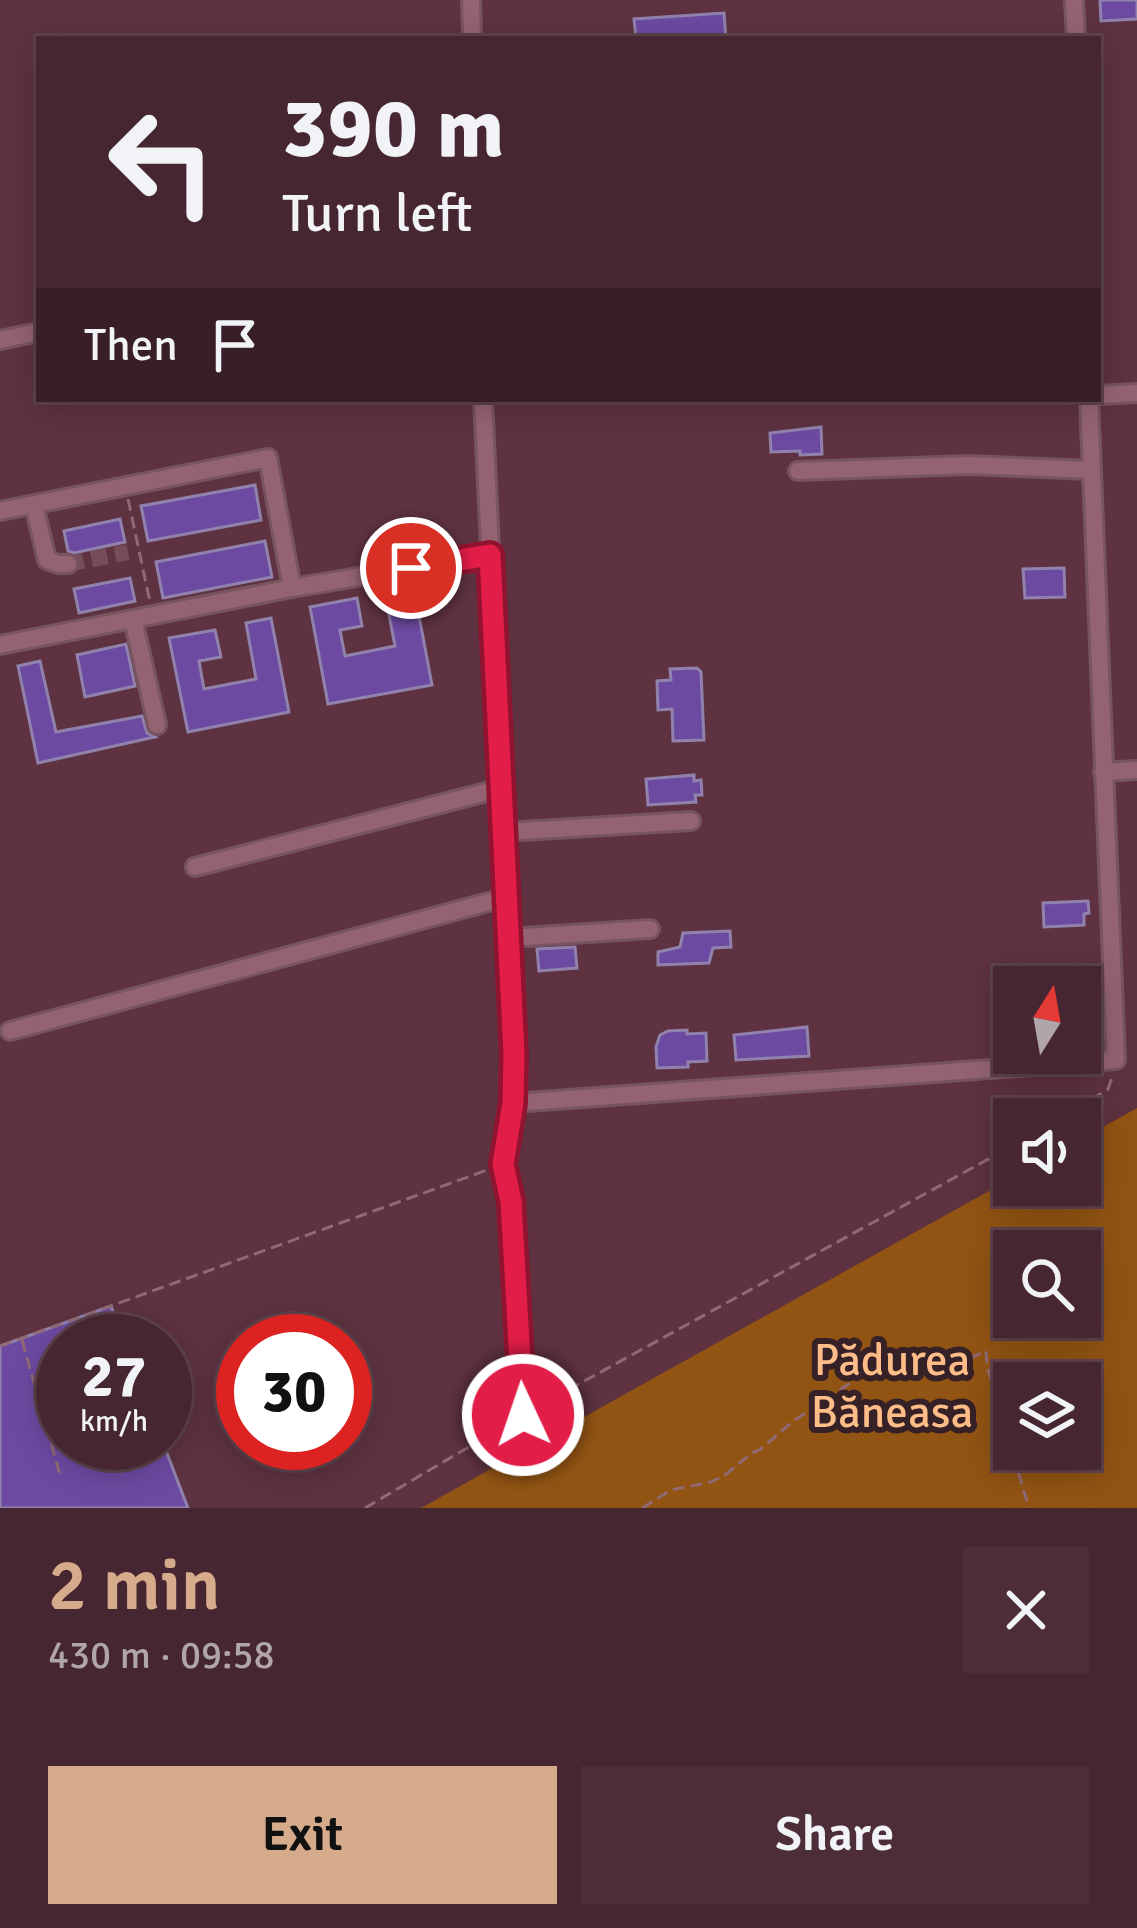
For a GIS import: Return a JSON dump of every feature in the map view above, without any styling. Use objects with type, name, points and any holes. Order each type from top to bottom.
[{"type":"street","points":[[471,0],[472,36]]},
{"type":"street","points":[[1074,0],[1076,36]]},
{"type":"street","points":[[0,340],[36,333]]},
{"type":"street","points":[[1101,395],[1137,393]]},
{"type":"street","points":[[483,402],[514,1054],[513,1103],[503,1164],[511,1201],[523,1415]]},
{"type":"street","points":[[513,1103],[1116,1060],[1089,402]]},
{"type":"street","points":[[0,512],[268,458],[292,588]]},
{"type":"street","points":[[798,471],[970,465],[1092,470]]},
{"type":"street","points":[[34,505],[47,560],[68,564]]},
{"type":"street","points":[[0,645],[490,555]]},
{"type":"street","points":[[133,619],[158,725]]},
{"type":"street","points":[[1103,772],[1137,770]]},
{"type":"street","points":[[194,867],[502,788]]},
{"type":"street","points":[[504,832],[691,821]]},
{"type":"street","points":[[10,1031],[507,897]]},
{"type":"street","points":[[509,938],[650,929]]},
{"type":"path","points":[[125,487],[153,615]]},
{"type":"path","points":[[1094,1098],[1108,1089],[1116,1060]]},
{"type":"path","points":[[365,1508],[523,1415],[993,1157]]},
{"type":"path","points":[[0,1346],[503,1164]]},
{"type":"path","points":[[22,1338],[60,1475]]},
{"type":"path","points":[[642,1508],[670,1490],[725,1475],[792,1421],[886,1359],[897,1356],[920,1369],[946,1368],[986,1351],[1029,1508]]},
{"type":"green space","name":"Pădurea Băneasa","points":[[1137,1108],[1137,1508],[421,1508],[993,1189],[993,1206],[1101,1206],[1101,1128]]},
{"type":"building","points":[[1100,0],[1137,0],[1137,19],[1101,21]]},
{"type":"building","points":[[724,13],[726,36],[636,36],[634,19]]},
{"type":"building","points":[[821,427],[822,454],[771,452],[770,433]]},
{"type":"building","points":[[255,485],[261,520],[148,541],[141,506]]},
{"type":"building","points":[[120,519],[125,542],[68,551],[64,531]]},
{"type":"building","points":[[265,541],[272,577],[163,598],[156,562]]},
{"type":"building","points":[[1064,568],[1065,597],[1025,598],[1023,569]]},
{"type":"building","points":[[130,578],[135,601],[79,613],[74,589]]},
{"type":"building","points":[[413,584],[432,685],[328,704],[310,607],[357,598],[362,626],[340,630],[345,656],[395,646],[384,589]]},
{"type":"building","points":[[271,618],[289,712],[188,732],[169,638],[215,630],[221,657],[199,661],[204,689],[256,679],[246,623]]},
{"type":"building","points":[[126,644],[135,686],[85,697],[77,655]]},
{"type":"building","points":[[40,661],[56,732],[142,716],[147,733],[155,737],[38,763],[18,666]]},
{"type":"building","points":[[697,668],[704,740],[673,741],[672,709],[658,710],[657,681],[671,680],[670,669]]},
{"type":"building","points":[[694,775],[694,781],[701,780],[702,795],[695,795],[696,802],[648,805],[646,779]]},
{"type":"building","points":[[1088,901],[1084,925],[1044,927],[1043,903]]},
{"type":"building","points":[[730,931],[731,947],[713,948],[709,963],[658,965],[658,952],[680,947],[683,933]]},
{"type":"building","points":[[575,947],[577,968],[539,971],[537,949]]},
{"type":"building","points":[[807,1027],[809,1056],[736,1060],[734,1035]]},
{"type":"building","points":[[687,1030],[687,1034],[706,1033],[707,1061],[657,1068],[660,1035]]},
{"type":"building","points":[[111,1306],[114,1314],[89,1314]]},
{"type":"building","points":[[36,1333],[36,1470],[173,1470],[188,1508],[0,1508],[0,1346]]},
{"type":"tunnel","points":[[68,564],[128,552]]},
{"type":"route","points":[[411,568],[490,555],[514,1054],[513,1103],[503,1164],[511,1201],[523,1415]]}]
